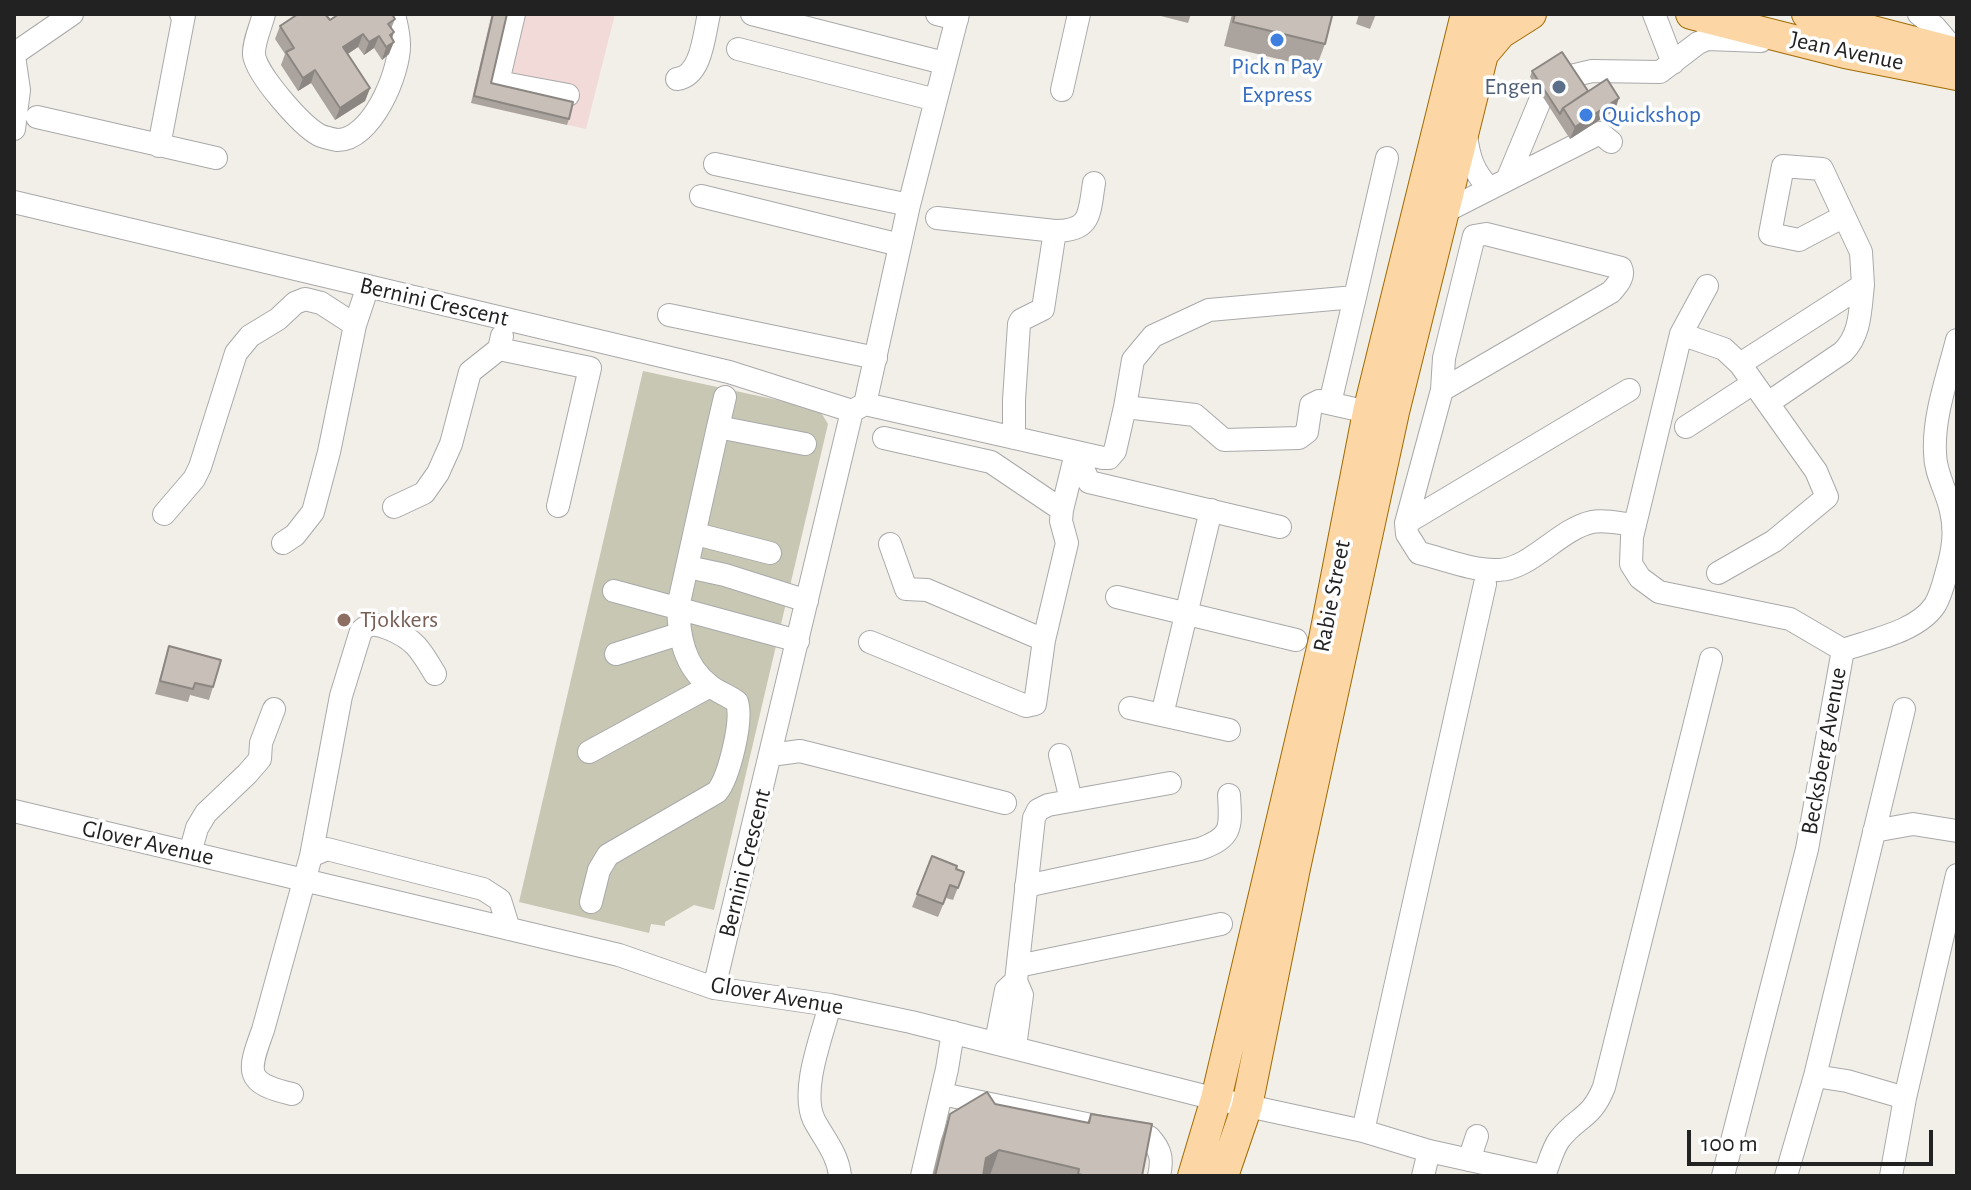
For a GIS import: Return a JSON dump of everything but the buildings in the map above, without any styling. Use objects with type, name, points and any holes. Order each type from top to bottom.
[{"type":"main road","name":"Rabie Street","points":[[1193,1176],[1216,1099],[1323,644],[1368,412],[1466,14]]},
{"type":"main road","name":"Rabie Street","points":[[1223,1176],[1247,1106],[1298,852],[1394,412],[1493,14]]},
{"type":"main road","points":[[1484,53],[1501,33],[1531,14]]},
{"type":"main road","name":"Jean Avenue","points":[[1691,14],[1791,40],[1957,75]]},
{"type":"main road","name":"Jean Avenue","points":[[1807,14],[1957,53]]},
{"type":"street","points":[[14,129],[19,90],[14,55],[72,14]]},
{"type":"street","points":[[159,146],[183,14]]},
{"type":"street","points":[[264,14],[254,52],[258,70],[273,90],[319,135],[339,140],[357,134],[372,118],[390,87],[400,47],[394,14]]},
{"type":"street","points":[[514,14],[498,82],[568,95]]},
{"type":"street","points":[[677,79],[690,74],[696,65],[709,14]]},
{"type":"street","points":[[752,14],[944,63]]},
{"type":"street","points":[[1062,90],[1079,14]]},
{"type":"street","points":[[1654,14],[1673,63]]},
{"type":"street","points":[[1919,14],[1957,53]]},
{"type":"street","points":[[858,408],[876,358],[909,205],[936,100],[951,16]]},
{"type":"street","points":[[1571,76],[1592,71],[1660,72],[1707,39],[1791,40]]},
{"type":"street","points":[[738,49],[936,100]]},
{"type":"street","points":[[1498,184],[1542,96]]},
{"type":"street","points":[[37,117],[216,158]]},
{"type":"street","points":[[1465,127],[1473,169],[1498,184]]},
{"type":"street","points":[[1444,212],[1600,133],[1611,142]]},
{"type":"street","points":[[1330,403],[1387,158]]},
{"type":"street","points":[[715,164],[909,205]]},
{"type":"street","points":[[1768,403],[1843,352],[1853,341],[1858,331],[1863,285],[1861,252],[1822,169],[1783,166],[1770,234],[1799,240],[1835,221]]},
{"type":"street","points":[[937,218],[1055,231],[1082,227],[1087,221],[1094,183]]},
{"type":"street","points":[[701,196],[900,245]]},
{"type":"street","name":"Bernini Crescent","points":[[14,202],[729,372],[858,408],[1103,458],[1109,458],[1115,451],[1125,407]]},
{"type":"street","points":[[1014,438],[1019,324],[1043,309],[1055,231]]},
{"type":"street","points":[[1442,390],[1611,292],[1620,282],[1621,268],[1486,234],[1474,236],[1444,358],[1442,390],[1406,523],[1407,534],[1419,553],[1500,571],[1514,567],[1569,531],[1594,521],[1635,525]]},
{"type":"street","points":[[1686,427],[1746,374],[1863,285]]},
{"type":"street","points":[[283,543],[295,535],[313,512],[329,452],[355,325],[368,286]]},
{"type":"street","name":"Becksberg Avenue","points":[[1707,286],[1681,334],[1635,525],[1630,549],[1631,564],[1640,578],[1659,592],[1790,619],[1843,650],[1807,849],[1723,1176]]},
{"type":"street","points":[[1355,297],[1209,310],[1153,336],[1133,360],[1125,407],[1195,415],[1224,440],[1299,438],[1307,432],[1311,405],[1319,401],[1368,412]]},
{"type":"street","points":[[164,514],[194,479],[200,467],[236,353],[250,336],[305,299],[321,303],[355,325]]},
{"type":"street","points":[[669,315],[876,358]]},
{"type":"street","points":[[394,507],[424,493],[438,473],[451,444],[470,372],[499,349],[505,319]]},
{"type":"street","points":[[1681,334],[1724,349],[1768,403],[1816,471],[1827,497],[1774,541],[1718,573]]},
{"type":"street","points":[[1843,650],[1909,625],[1924,616],[1934,606],[1941,591],[1955,535],[1934,450],[1957,340]]},
{"type":"street","points":[[499,349],[590,368],[558,506]]},
{"type":"street","points":[[1406,523],[1629,390]]},
{"type":"street","points":[[591,902],[599,870],[608,855],[704,800],[722,785],[740,711],[737,702],[710,686],[693,668],[679,634],[678,607],[725,397]]},
{"type":"street","name":"Bernini Crescent","points":[[714,988],[807,601],[858,408]]},
{"type":"street","points":[[718,427],[805,444]]},
{"type":"street","points":[[884,438],[991,462],[1005,468],[1062,510]]},
{"type":"street","points":[[870,642],[1032,707],[1067,543],[1062,510],[1076,453]]},
{"type":"street","points":[[1076,453],[1089,482],[1280,527]]},
{"type":"street","points":[[1162,715],[1211,510]]},
{"type":"street","points":[[696,534],[770,553]]},
{"type":"street","points":[[890,544],[906,589],[927,590],[1044,640]]},
{"type":"street","points":[[688,567],[725,575],[807,601]]},
{"type":"street","points":[[1363,1131],[1485,584]]},
{"type":"street","points":[[614,591],[798,641]]},
{"type":"street","points":[[1117,597],[1296,640]]},
{"type":"street","points":[[292,1094],[263,1087],[257,1081],[253,1067],[311,856],[341,696],[361,631],[369,624],[376,624],[406,635],[419,648],[435,674]]},
{"type":"street","points":[[616,654],[679,634]]},
{"type":"street","points":[[1543,1176],[1557,1143],[1587,1116],[1597,1104],[1604,1087],[1711,659]]},
{"type":"street","points":[[589,752],[710,686]]},
{"type":"street","points":[[1130,708],[1229,730]]},
{"type":"street","points":[[190,853],[202,819],[233,785],[235,775],[249,754],[261,743],[274,709]]},
{"type":"street","points":[[1786,1176],[1815,1076],[1904,709]]},
{"type":"street","points":[[771,755],[800,751],[1005,803]]},
{"type":"street","points":[[1060,755],[1071,800]]},
{"type":"street","points":[[1006,1045],[1006,990],[1017,974],[1034,818],[1038,810],[1071,800],[1170,783]]},
{"type":"street","points":[[1026,886],[1217,843],[1231,825],[1229,795]]},
{"type":"street","name":"Glover Avenue","points":[[14,811],[619,955],[714,988],[830,1005],[953,1032],[1216,1099],[1363,1131],[1429,1151],[1543,1176]]},
{"type":"street","points":[[1874,831],[1913,824],[1957,831]]},
{"type":"street","points":[[311,856],[327,849],[483,889],[500,900],[509,929]]},
{"type":"street","points":[[1891,1176],[1905,1098],[1957,875]]},
{"type":"street","points":[[1017,974],[1221,924]]},
{"type":"street","points":[[830,1005],[810,1085],[810,1100],[813,1117],[835,1156],[840,1176]]},
{"type":"street","points":[[922,1176],[953,1032]]},
{"type":"street","points":[[1815,1076],[1847,1081],[1905,1098]]},
{"type":"street","points":[[942,1094],[1149,1137],[1161,1152],[1159,1176]]},
{"type":"street","points":[[1469,1160],[1477,1136]]},
{"type":"street","points":[[1423,1176],[1429,1151]]},
{"type":"shaded area","points":[[491,14],[615,14],[586,129],[471,103]]},
{"type":"shaded area","points":[[643,371],[819,409],[828,424],[714,910],[694,905],[665,922],[665,926],[651,924],[649,933],[519,902]]},
{"type":"place","name":"Pick n Pay Express","points":[[1277,40]]},
{"type":"place","name":"Engen","points":[[1559,87]]},
{"type":"place","name":"Quickshop","points":[[1586,115]]},
{"type":"place","name":"Tjokkers","points":[[344,620]]}]
